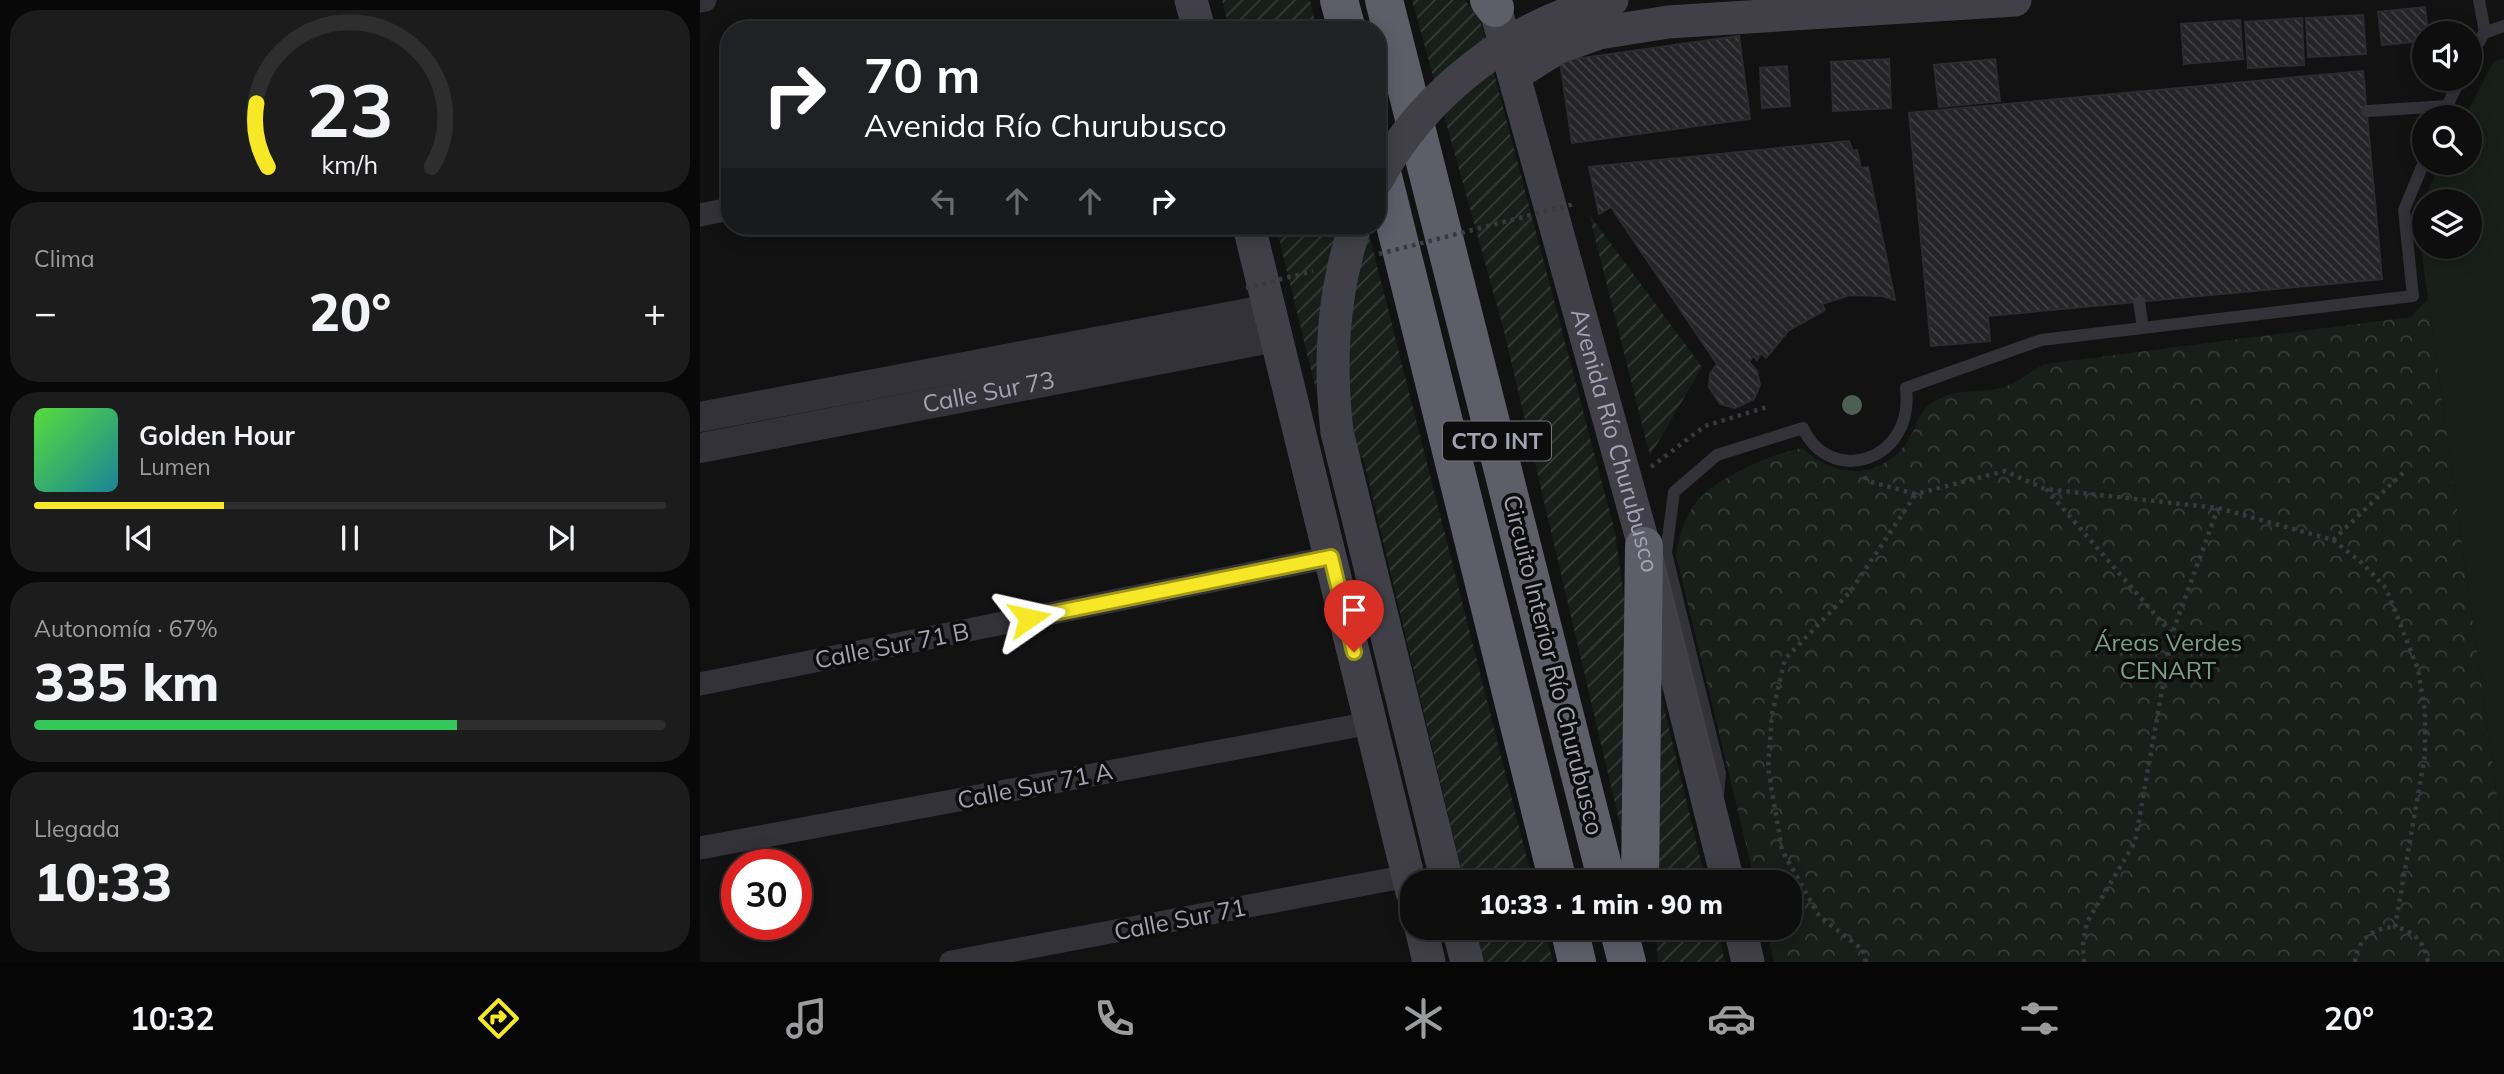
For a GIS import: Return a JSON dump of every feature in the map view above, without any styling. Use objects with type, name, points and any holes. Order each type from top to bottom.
[{"type":"highway","points":[[1339,0],[1345,21]]},
{"type":"highway","name":"Circuito Interior Río Churubusco","points":[[1384,0],[1604,870]]},
{"type":"highway","name":"Circuito Interior Río Churubusco","points":[[1386,188],[1555,870]]},
{"type":"highway","points":[[1640,870],[1644,546]]},
{"type":"highway","points":[[1572,940],[1577,962]]},
{"type":"highway","points":[[1621,940],[1627,962]]},
{"type":"highway","points":[[1627,962],[1631,940]]},
{"type":"main road","points":[[1191,0],[1197,21]]},
{"type":"main road","points":[[1386,166],[1406,135],[1430,107],[1483,60],[1544,24],[1612,0]]},
{"type":"main road","points":[[1514,75],[1557,48],[1599,33],[1668,22],[1901,5],[2015,0]]},
{"type":"main road","name":"Avenida Río Churubusco","points":[[1493,3],[1644,546],[1725,870]]},
{"type":"main road","points":[[1251,235],[1264,311],[1331,557],[1407,870]]},
{"type":"main road","points":[[1354,235],[1344,261],[1333,330],[1333,387],[1338,432],[1444,870]]},
{"type":"main road","points":[[1424,940],[1429,962]]},
{"type":"main road","points":[[1461,940],[1467,962]]},
{"type":"main road","points":[[1743,940],[1748,962]]},
{"type":"street","points":[[700,215],[721,211]]},
{"type":"street","name":"Calle Sur 73","points":[[700,418],[1264,311]]},
{"type":"street","name":"Calle Sur 73","points":[[700,448],[1264,311]]},
{"type":"street","name":"Calle Sur 71 B","points":[[700,684],[1331,557]]},
{"type":"street","name":"Calle Sur 71 A","points":[[700,848],[1371,723]]},
{"type":"street","name":"Calle Sur 71","points":[[951,962],[1400,886]]},
{"type":"lane","points":[[2479,0],[2485,32],[2482,37]]},
{"type":"lane","points":[[2485,32],[2504,26]]},
{"type":"lane","points":[[2367,111],[2412,112]]},
{"type":"lane","points":[[1714,824],[1720,773],[1666,552],[1674,492],[1717,455],[1802,428],[1816,447],[1829,456],[1845,460],[1876,455],[1891,445],[1907,419],[1906,388],[2041,340],[2413,296],[2404,211],[2419,175]]},
{"type":"lane","points":[[2139,302],[2143,328]]},
{"type":"path","points":[[1377,255],[1574,205]]},
{"type":"path","points":[[1264,311],[1324,268]]},
{"type":"path","points":[[1645,468],[1653,467],[1705,426],[1767,407]]},
{"type":"path","points":[[1845,460],[1871,482],[1916,494],[2005,471],[2045,489],[2218,508],[2333,540],[2361,562],[2386,588],[2418,669],[2425,712],[2425,755],[2395,927]]},
{"type":"path","points":[[2333,540],[2405,471]]},
{"type":"path","points":[[2045,489],[2172,634]]},
{"type":"path","points":[[1866,962],[1863,950],[1819,916],[1782,850],[1768,768],[1772,714],[1785,659],[1850,592],[1916,494]]},
{"type":"path","points":[[2084,962],[2082,944],[2087,922],[2135,842],[2172,634],[2218,508]]},
{"type":"path","points":[[2355,962],[2360,943],[2367,935],[2375,930],[2395,927],[2405,929],[2421,942],[2428,962]]},
{"type":"green space","points":[[1222,0],[1310,0],[1315,21],[1227,21]]},
{"type":"green space","points":[[1412,0],[1465,0],[1480,20],[1615,532],[1627,619],[1628,859],[1504,331]]},
{"type":"green space","points":[[2504,58],[2504,847],[2422,259],[2482,259],[2482,189],[2428,189],[2436,175],[2482,175],[2482,105],[2471,105],[2478,91],[2482,91],[2482,84],[2493,62]]},
{"type":"green space","points":[[1589,214],[1702,367],[1650,456]]},
{"type":"green space","points":[[1278,235],[1369,235],[1530,870],[1461,870],[1363,457],[1334,464]]},
{"type":"green space","name":"Áreas Verdes CENART","points":[[2428,299],[2504,847],[2504,962],[1774,962],[1769,940],[1802,940],[1802,870],[1752,870],[1676,555],[1686,519],[1701,498],[1726,478],[1758,462],[1802,448],[1814,458],[1840,469],[1854,471],[1881,465],[1894,457],[1905,445],[1922,413],[1933,402],[1950,394],[2007,386],[2044,364],[2411,317]]},
{"type":"green space","points":[[1662,699],[1703,870],[1657,870]]},
{"type":"green space","points":[[1478,940],[1547,940],[1553,962],[1483,962]]},
{"type":"green space","points":[[1657,940],[1720,940],[1725,962],[1658,962]]},
{"type":"building","points":[[2425,7],[2427,21],[2412,21],[2412,42],[2382,45],[2378,12]]},
{"type":"building","points":[[2363,15],[2366,54],[2308,57],[2306,18]]},
{"type":"building","points":[[2302,18],[2304,65],[2248,68],[2245,22]]},
{"type":"building","points":[[2240,20],[2243,59],[2184,64],[2181,24]]},
{"type":"building","points":[[1739,36],[1750,119],[1572,143],[1560,61]]},
{"type":"building","points":[[1889,59],[1891,108],[1833,111],[1831,62]]},
{"type":"building","points":[[1995,59],[2000,101],[1939,107],[1934,65]]},
{"type":"building","points":[[1787,66],[1790,106],[1762,108],[1760,68]]},
{"type":"building","points":[[2363,71],[2382,279],[1988,316],[1990,341],[1931,346],[1909,113]]},
{"type":"building","points":[[1849,141],[1853,151],[1857,150],[1861,168],[1868,167],[1895,300],[1882,296],[1850,295],[1822,304],[1825,310],[1788,331],[1766,358],[1761,353],[1757,360],[1753,356],[1749,362],[1757,371],[1760,385],[1754,399],[1735,408],[1720,404],[1709,387],[1710,374],[1717,364],[1611,207],[1599,214],[1589,167]]},
{"type":"route","points":[[1029,618],[1331,557],[1354,652]]}]
